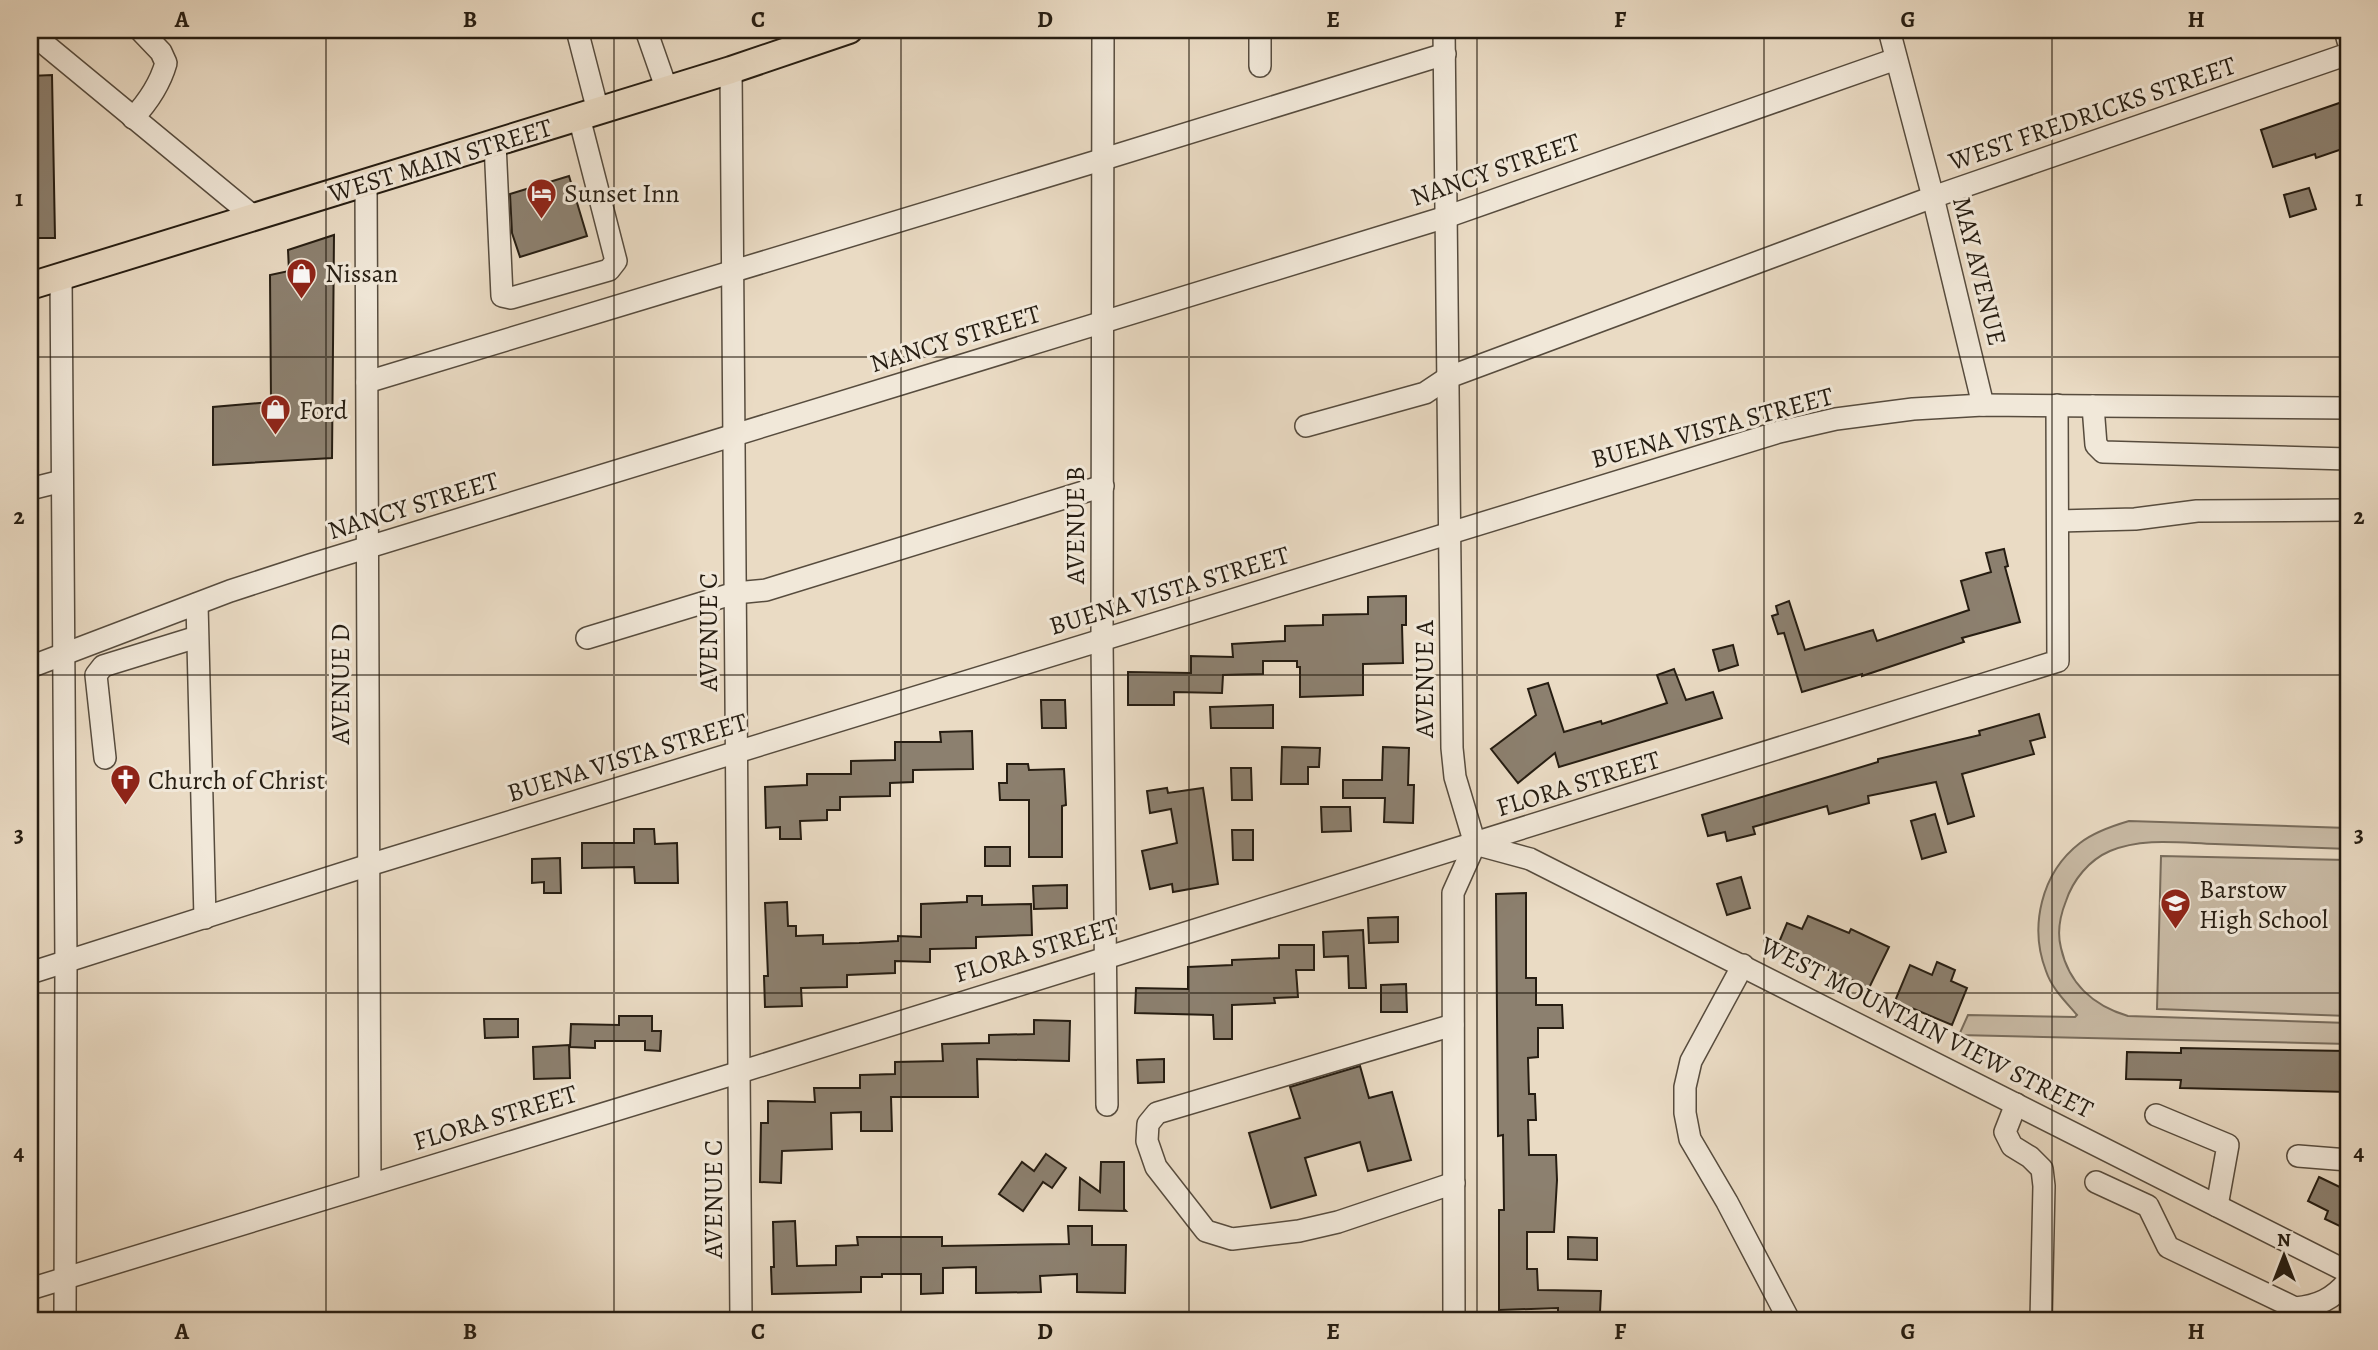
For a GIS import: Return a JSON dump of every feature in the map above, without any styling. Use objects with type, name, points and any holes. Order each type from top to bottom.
[{"type":"main road","name":"WEST MAIN STREET","points":[[30,286],[731,70],[849,30]]},
{"type":"street","points":[[133,118],[146,103],[163,74],[166,63],[161,52],[141,30]]},
{"type":"street","points":[[495,143],[502,296],[511,298],[609,270],[616,261],[588,114],[577,30]]},
{"type":"street","points":[[646,30],[667,90]]},
{"type":"street","name":"AVENUE B","points":[[1103,30],[1102,641],[1107,1105]]},
{"type":"street","points":[[1260,30],[1260,66]]},
{"type":"street","name":"AVENUE A","points":[[1444,30],[1452,748],[1455,777],[1475,844]]},
{"type":"street","name":"MAY AVENUE","points":[[1889,30],[1983,405]]},
{"type":"street","points":[[2345,30],[2348,41]]},
{"type":"street","points":[[30,32],[254,217]]},
{"type":"street","points":[[367,382],[1445,54]]},
{"type":"street","name":"WEST FREDRICKS STREET","points":[[1306,426],[1425,393],[1449,377],[1933,197],[2348,54]]},
{"type":"street","name":"NANCY STREET","points":[[30,667],[230,591],[1446,217],[1896,59]]},
{"type":"street","name":"AVENUE C","points":[[731,70],[741,1320]]},
{"type":"street","name":"AVENUE D","points":[[366,183],[370,1184]]},
{"type":"street","points":[[61,276],[66,962],[65,1320]]},
{"type":"street","name":"BUENA VISTA STREET","points":[[30,973],[369,865],[1779,432],[1836,419],[1913,409],[1983,405],[2348,408]]},
{"type":"street","points":[[2057,405],[2058,521],[2136,519],[2197,511],[2348,510]]},
{"type":"street","points":[[2093,406],[2096,445],[2103,452],[2348,459]]},
{"type":"street","points":[[30,489],[62,481]]},
{"type":"street","points":[[587,638],[735,593],[766,590],[1103,486]]},
{"type":"street","name":"FLORA STREET","points":[[30,1289],[740,1072],[2058,661],[2058,521]]},
{"type":"street","points":[[197,604],[205,918]]},
{"type":"street","points":[[105,758],[96,675],[103,666],[197,637]]},
{"type":"street","points":[[64,738],[103,735]]},
{"type":"street","points":[[1454,1320],[1452,893],[1475,844]]},
{"type":"street","name":"WEST MOUNTAIN VIEW STREET","points":[[1475,844],[1530,859],[2348,1272]]},
{"type":"street","points":[[1743,965],[1691,1061],[1685,1087],[1685,1113],[1690,1139],[1727,1202],[1789,1320]]},
{"type":"street","points":[[1453,1025],[1157,1113],[1148,1124],[1147,1141],[1156,1167],[1206,1231],[1231,1239],[1300,1231],[1338,1222],[1454,1183]]},
{"type":"street","points":[[2016,1104],[2005,1132],[2012,1146],[2030,1157],[2042,1169],[2044,1186],[2041,1320]]},
{"type":"street","points":[[2156,1115],[2228,1145],[2217,1206]]},
{"type":"street","points":[[2298,1156],[2348,1160]]},
{"type":"street","points":[[2096,1182],[2148,1206],[2168,1247],[2295,1308],[2315,1306],[2341,1290],[2348,1281]]},
{"type":"shaded area","points":[[2129,821],[2348,828],[2348,849],[2162,842],[2136,844],[2110,851],[2095,860],[2077,878],[2064,907],[2059,930],[2065,961],[2077,983],[2094,1000],[2116,1012],[2128,1016],[2348,1023],[2348,1044],[1959,1035],[1968,1015],[2077,1015],[2056,989],[2046,971],[2039,937],[2042,902],[2056,869],[2067,855],[2091,836]]},
{"type":"shaded area","points":[[2161,856],[2348,860],[2348,1016],[2157,1009]]},
{"type":"building","points":[[52,75],[55,238],[30,238],[30,76]]},
{"type":"building","points":[[2348,100],[2348,147],[2316,158],[2315,154],[2273,167],[2261,130]]},
{"type":"building","points":[[569,176],[587,236],[520,257],[512,233],[510,194]]},
{"type":"building","points":[[2309,188],[2316,209],[2290,217],[2284,195]]},
{"type":"building","points":[[334,235],[332,458],[213,465],[213,407],[271,402],[270,275],[289,271],[288,250]]},
{"type":"building","points":[[2004,549],[2008,566],[2005,567],[2020,622],[1962,638],[1964,642],[1862,676],[1802,692],[1784,633],[1778,634],[1772,616],[1778,614],[1776,606],[1789,601],[1805,650],[1873,630],[1877,641],[1969,610],[1961,581],[1991,572],[1986,553]]},
{"type":"building","points":[[1406,596],[1406,625],[1402,625],[1403,663],[1363,664],[1363,695],[1300,697],[1300,667],[1297,667],[1297,661],[1263,661],[1263,674],[1223,675],[1222,693],[1174,692],[1174,705],[1128,705],[1128,672],[1191,673],[1191,656],[1233,657],[1232,644],[1285,641],[1285,626],[1323,625],[1323,615],[1368,614],[1368,597]]},
{"type":"building","points":[[1733,645],[1738,665],[1719,671],[1713,650]]},
{"type":"building","points":[[1674,669],[1686,700],[1713,692],[1722,718],[1559,767],[1555,753],[1518,783],[1491,749],[1536,715],[1528,689],[1548,683],[1564,732],[1601,721],[1602,724],[1667,703],[1657,675]]},
{"type":"building","points":[[1041,700],[1065,700],[1066,728],[1042,728]]},
{"type":"building","points":[[1273,705],[1273,728],[1211,728],[1210,707]]},
{"type":"building","points":[[2039,714],[2045,737],[2030,741],[2034,754],[1962,774],[1974,816],[1948,824],[1936,782],[1868,796],[1869,803],[1829,814],[1827,806],[1753,827],[1755,834],[1727,841],[1725,832],[1708,836],[1702,815],[1878,762],[1878,759],[1980,735],[1979,731]]},
{"type":"building","points":[[972,731],[973,769],[913,770],[913,782],[890,783],[890,796],[840,797],[840,810],[827,810],[827,820],[800,821],[801,839],[780,839],[780,827],[766,828],[765,787],[807,785],[807,774],[851,774],[851,761],[895,760],[895,742],[941,742],[940,732]]},
{"type":"building","points":[[1282,747],[1320,748],[1319,767],[1308,767],[1308,784],[1281,784]]},
{"type":"building","points":[[1383,747],[1409,748],[1408,785],[1414,785],[1413,823],[1384,822],[1385,798],[1343,798],[1343,780],[1382,780]]},
{"type":"building","points":[[1007,764],[1028,764],[1029,770],[1064,769],[1066,805],[1062,806],[1062,857],[1029,857],[1029,800],[1000,800],[999,783],[1007,783]]},
{"type":"building","points":[[1231,768],[1251,768],[1252,800],[1232,800]]},
{"type":"building","points":[[1167,788],[1168,793],[1203,788],[1218,884],[1173,892],[1172,884],[1150,889],[1142,851],[1177,843],[1171,809],[1150,813],[1147,791]]},
{"type":"building","points":[[1321,807],[1350,807],[1351,831],[1322,832]]},
{"type":"building","points":[[1935,814],[1946,852],[1922,859],[1911,821]]},
{"type":"building","points":[[634,829],[654,829],[655,844],[677,843],[678,883],[635,883],[634,867],[582,868],[582,843],[634,843]]},
{"type":"building","points":[[1232,830],[1253,830],[1253,860],[1233,860]]},
{"type":"building","points":[[985,847],[1010,847],[1010,866],[985,866]]},
{"type":"building","points":[[560,858],[561,893],[544,893],[544,882],[532,883],[532,859]]},
{"type":"building","points":[[1741,877],[1750,908],[1727,915],[1717,884]]},
{"type":"building","points":[[1067,885],[1067,908],[1034,909],[1033,886]]},
{"type":"building","points":[[1526,893],[1526,978],[1536,978],[1536,1005],[1562,1005],[1563,1028],[1538,1028],[1538,1057],[1528,1058],[1529,1094],[1535,1094],[1536,1120],[1528,1120],[1529,1155],[1556,1155],[1557,1180],[1554,1232],[1527,1232],[1527,1269],[1537,1269],[1538,1290],[1601,1291],[1600,1312],[1558,1312],[1558,1308],[1499,1310],[1499,1210],[1504,1210],[1503,1135],[1498,1136],[1496,894]]},
{"type":"building","points":[[967,896],[982,896],[982,905],[1031,904],[1032,935],[976,937],[976,948],[930,949],[930,962],[895,961],[895,973],[847,975],[847,987],[801,988],[802,1006],[765,1007],[764,976],[768,976],[765,903],[787,902],[788,926],[796,926],[796,936],[823,935],[823,944],[859,943],[898,941],[898,936],[921,937],[921,904],[967,902]]},
{"type":"building","points":[[1808,916],[1849,933],[1851,929],[1889,947],[1869,988],[1777,947],[1787,923],[1802,929]]},
{"type":"building","points":[[1398,917],[1398,942],[1369,943],[1368,918]]},
{"type":"building","points":[[1363,930],[1366,988],[1349,988],[1348,956],[1324,957],[1323,932]]},
{"type":"building","points":[[1279,945],[1314,945],[1314,970],[1296,970],[1298,997],[1274,998],[1275,1003],[1232,1005],[1232,1039],[1214,1039],[1213,1015],[1135,1013],[1136,988],[1188,989],[1188,967],[1232,965],[1232,960],[1279,958]]},
{"type":"building","points":[[1937,962],[1955,970],[1951,981],[1967,988],[1952,1025],[1895,1001],[1910,965],[1932,975]]},
{"type":"building","points":[[1406,984],[1407,1012],[1381,1012],[1381,985]]},
{"type":"building","points":[[619,1016],[652,1016],[652,1031],[661,1031],[660,1051],[645,1050],[645,1041],[595,1041],[595,1048],[570,1047],[571,1024],[619,1025]]},
{"type":"building","points":[[484,1019],[518,1019],[518,1037],[485,1038]]},
{"type":"building","points":[[1034,1020],[1070,1021],[1069,1061],[977,1059],[978,1097],[891,1097],[892,1131],[861,1131],[861,1112],[831,1113],[832,1149],[782,1151],[781,1183],[760,1182],[761,1123],[768,1123],[768,1101],[815,1102],[814,1088],[860,1088],[860,1075],[895,1074],[895,1062],[943,1061],[942,1044],[989,1043],[989,1035],[1034,1034]]},
{"type":"building","points":[[569,1045],[570,1078],[534,1079],[533,1047]]},
{"type":"building","points":[[2181,1048],[2348,1051],[2348,1092],[2180,1088],[2181,1080],[2126,1079],[2127,1052],[2181,1053]]},
{"type":"building","points":[[1164,1059],[1164,1082],[1138,1083],[1137,1060]]},
{"type":"building","points":[[1360,1066],[1369,1098],[1392,1092],[1411,1160],[1368,1171],[1360,1142],[1305,1158],[1316,1195],[1271,1208],[1249,1133],[1300,1118],[1290,1087]]},
{"type":"building","points":[[1046,1154],[1066,1168],[1052,1188],[1043,1182],[1023,1211],[999,1194],[1022,1162],[1034,1171]]},
{"type":"building","points":[[1101,1162],[1124,1162],[1126,1211],[1079,1210],[1080,1178],[1100,1192]]},
{"type":"building","points":[[2319,1177],[2348,1191],[2348,1230],[2325,1219],[2328,1211],[2308,1201]]},
{"type":"building","points":[[795,1221],[797,1266],[836,1265],[836,1246],[858,1245],[857,1237],[942,1237],[942,1246],[1069,1244],[1068,1226],[1092,1226],[1092,1245],[1126,1245],[1125,1293],[1077,1292],[1077,1274],[1040,1276],[1041,1292],[976,1293],[976,1267],[943,1268],[943,1293],[921,1294],[921,1274],[882,1274],[882,1277],[861,1277],[861,1292],[772,1294],[773,1222]]},
{"type":"building","points":[[1568,1237],[1597,1238],[1597,1260],[1568,1259]]},
{"type":"place","name":"Sunset Inn","points":[[541,220]]},
{"type":"place","name":"Nissan","points":[[302,300]]},
{"type":"place","name":"Ford","points":[[276,437]]},
{"type":"place","name":"Church of Christ","points":[[125,807]]},
{"type":"place","name":"Barstow High School","points":[[2176,931]]}]
